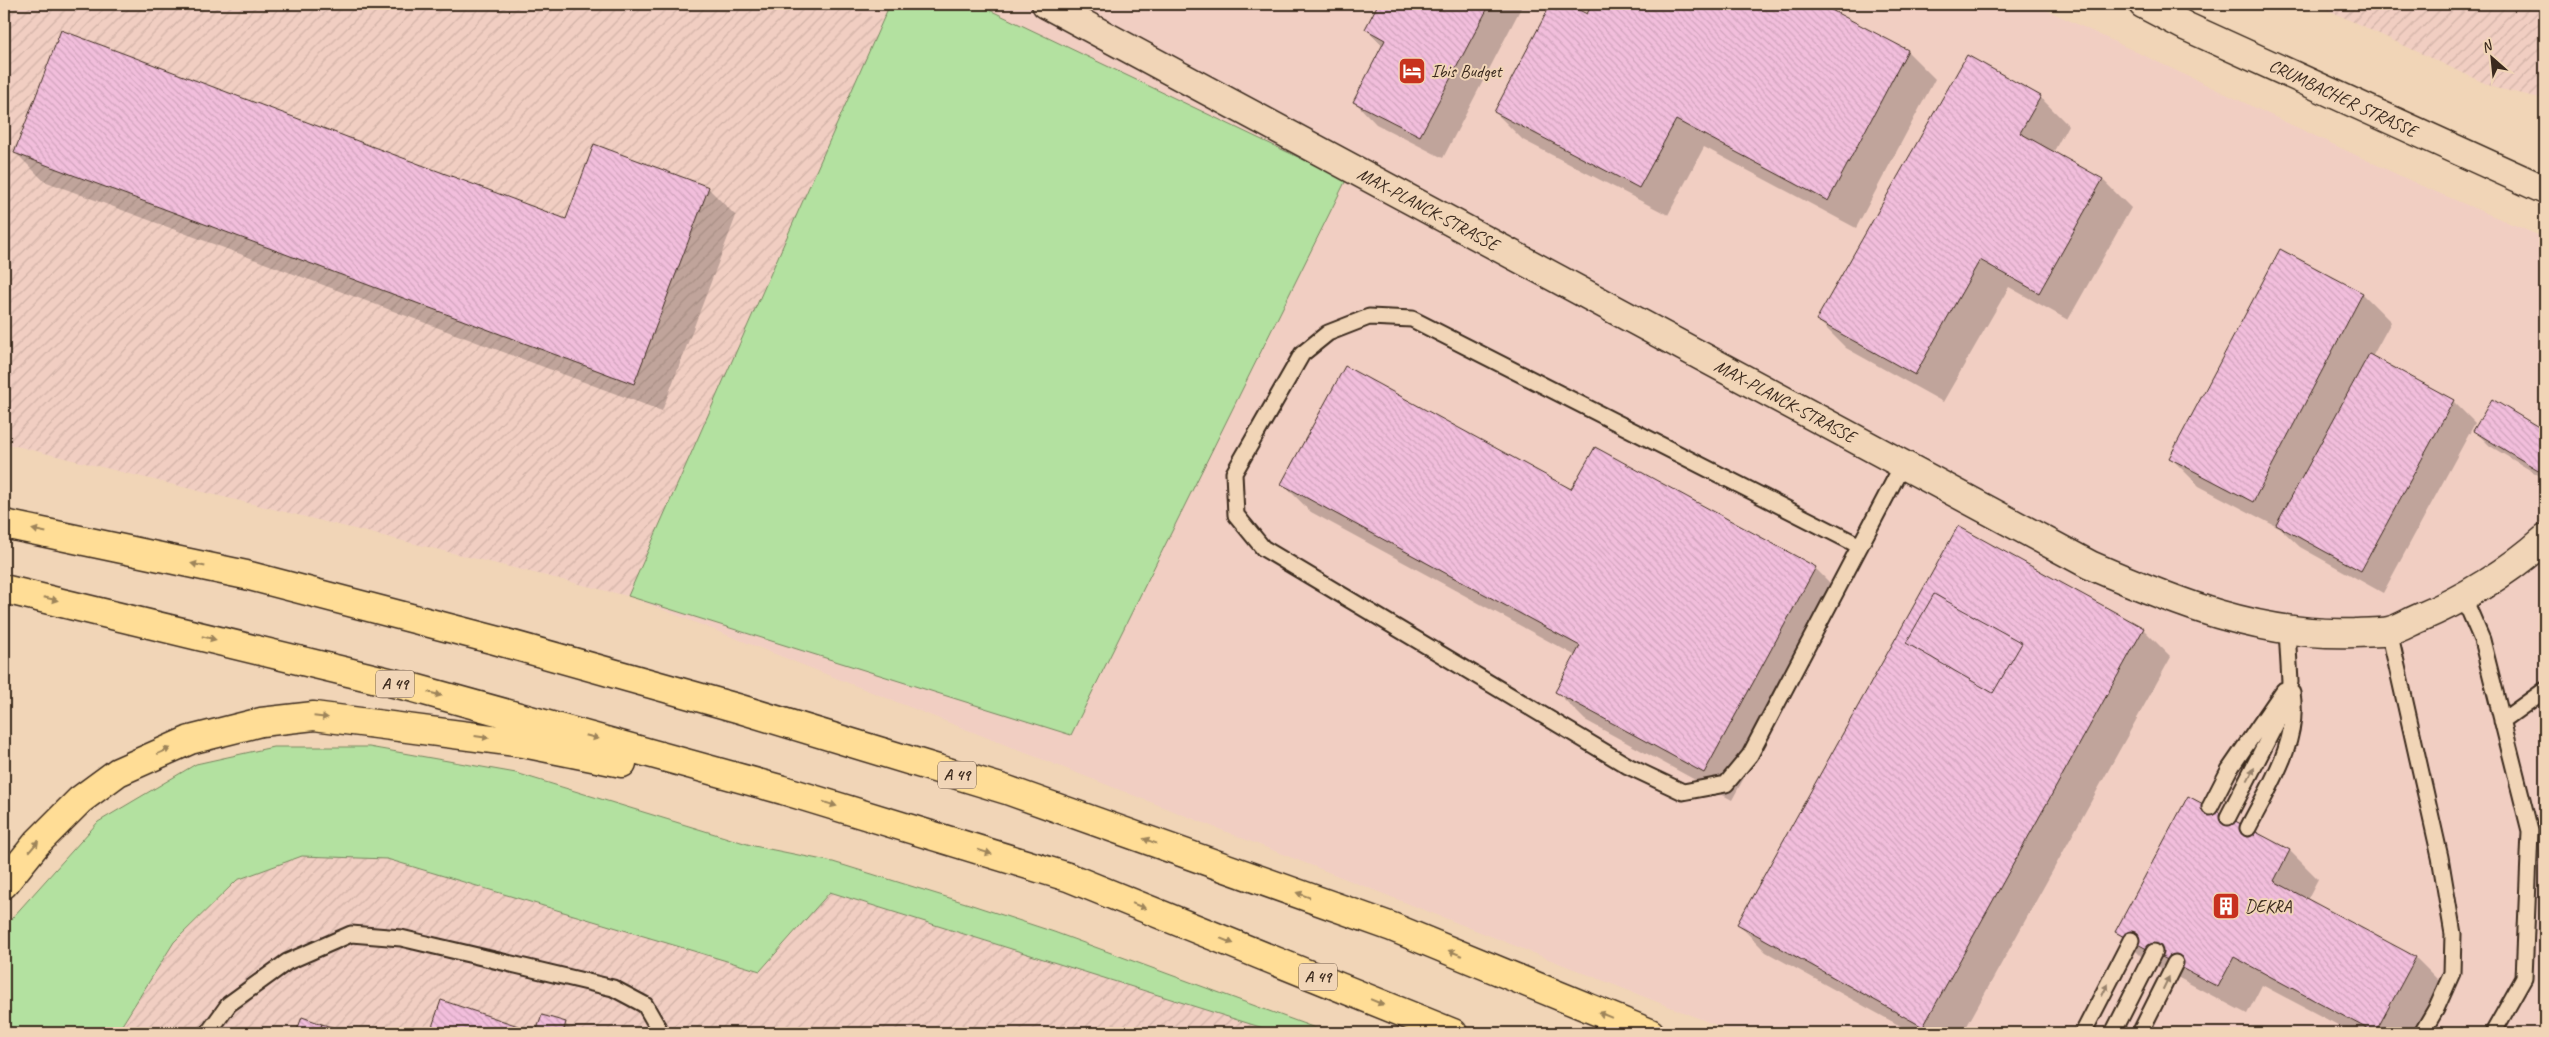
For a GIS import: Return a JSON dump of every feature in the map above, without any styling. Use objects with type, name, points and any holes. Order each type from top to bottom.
[{"type":"highway","name":"A 49","points":[[4,524],[246,575],[466,632],[728,706],[998,787],[1392,927],[1650,1033]]},
{"type":"highway","name":"A 49","points":[[4,589],[414,688],[783,790],[1068,877],[1453,1033]]},
{"type":"highway","points":[[4,884],[36,843],[80,800],[118,772],[190,740],[261,722],[314,716],[485,738],[783,790]]},
{"type":"street","name":"MAX-PLANCK-STRASSE","points":[[1046,4],[2090,565],[2158,595],[2215,614],[2287,630],[2339,633],[2390,631],[2464,596],[2522,560],[2545,539]]},
{"type":"street","name":"CRUMBACHER STRASSE","points":[[2143,4],[2187,27],[2545,190]]},
{"type":"lane","points":[[1860,546],[1412,319],[1369,316],[1328,333],[1302,354],[1234,473],[1236,515],[1263,548],[1628,766],[1683,792],[1726,784],[1750,755],[1860,546],[1903,464]]},
{"type":"lane","points":[[2464,596],[2482,640],[2530,831],[2524,978],[2493,1033]]},
{"type":"lane","points":[[2248,828],[2287,749],[2293,720],[2287,630]]},
{"type":"lane","points":[[2390,631],[2440,857],[2453,934],[2452,973],[2436,1009],[2422,1033]]},
{"type":"lane","points":[[2210,807],[2230,770],[2290,682]]},
{"type":"lane","points":[[2228,816],[2272,735],[2285,706],[2290,682]]},
{"type":"lane","points":[[2502,721],[2545,690]]},
{"type":"lane","points":[[208,1033],[229,1004],[287,962],[351,934],[401,938],[613,988],[645,1005],[662,1033]]},
{"type":"lane","points":[[2083,1033],[2131,940]]},
{"type":"lane","points":[[2113,1033],[2154,952]]},
{"type":"lane","points":[[2140,1033],[2175,963]]},
{"type":"shaded area","points":[[4,4],[2034,4],[2422,186],[2545,238],[2545,1033],[1736,1033],[628,596],[4,443]]},
{"type":"shaded area","points":[[4,4],[837,4],[887,22],[628,596],[4,443]]},
{"type":"shaded area","points":[[2315,4],[2545,4],[2545,99],[2495,88]]},
{"type":"shaded area","points":[[302,856],[387,859],[760,971],[830,892],[1279,1033],[117,1033],[174,942],[238,880]]},
{"type":"green space","points":[[890,4],[977,4],[1346,180],[1071,735],[628,596]]},
{"type":"green space","points":[[273,747],[369,747],[516,773],[754,846],[833,862],[969,904],[1054,932],[1318,1029],[1317,1033],[1279,1033],[830,892],[760,971],[387,859],[302,856],[237,880],[174,942],[117,1033],[4,1033],[4,927],[98,822],[196,764]]},
{"type":"building","name":"Ibis Budget","points":[[1378,4],[1490,4],[1420,136],[1353,102],[1385,40],[1365,29]]},
{"type":"building","points":[[1551,4],[1567,4],[1587,14],[1592,4],[1820,4],[1908,50],[1828,201],[1676,120],[1639,188],[1494,112]]},
{"type":"building","points":[[61,30],[566,219],[594,144],[709,187],[634,384],[14,153]]},
{"type":"building","points":[[1967,55],[2041,96],[2020,133],[2103,179],[2039,293],[1980,260],[1915,375],[1816,320]]},
{"type":"building","points":[[2280,249],[2363,293],[2253,502],[2169,458]]},
{"type":"building","points":[[2369,354],[2454,400],[2361,571],[2276,525]]},
{"type":"building","points":[[1345,366],[1571,489],[1595,447],[1816,567],[1704,773],[1555,692],[1580,646],[1281,484]]},
{"type":"building","points":[[2492,399],[2545,431],[2545,474],[2473,431]]},
{"type":"building","points":[[1958,526],[2144,628],[1923,1027],[1737,924]]},
{"type":"building","points":[[1934,594],[2022,643],[1993,693],[1906,643]]},
{"type":"building","name":"DEKRA","points":[[2188,796],[2290,850],[2274,881],[2416,957],[2375,1033],[2234,957],[2218,987],[2115,932]]},
{"type":"building","points":[[441,1000],[536,1032],[539,1033],[430,1033]]},
{"type":"building","points":[[542,1015],[566,1022],[563,1033],[536,1032]]},
{"type":"building","points":[[302,1017],[322,1024],[319,1033],[296,1033]]},
{"type":"building","points":[[322,1024],[350,1033],[319,1033]]},
{"type":"place","name":"Ibis Budget","points":[[1412,71]]},
{"type":"place","name":"DEKRA","points":[[2226,906]]}]
